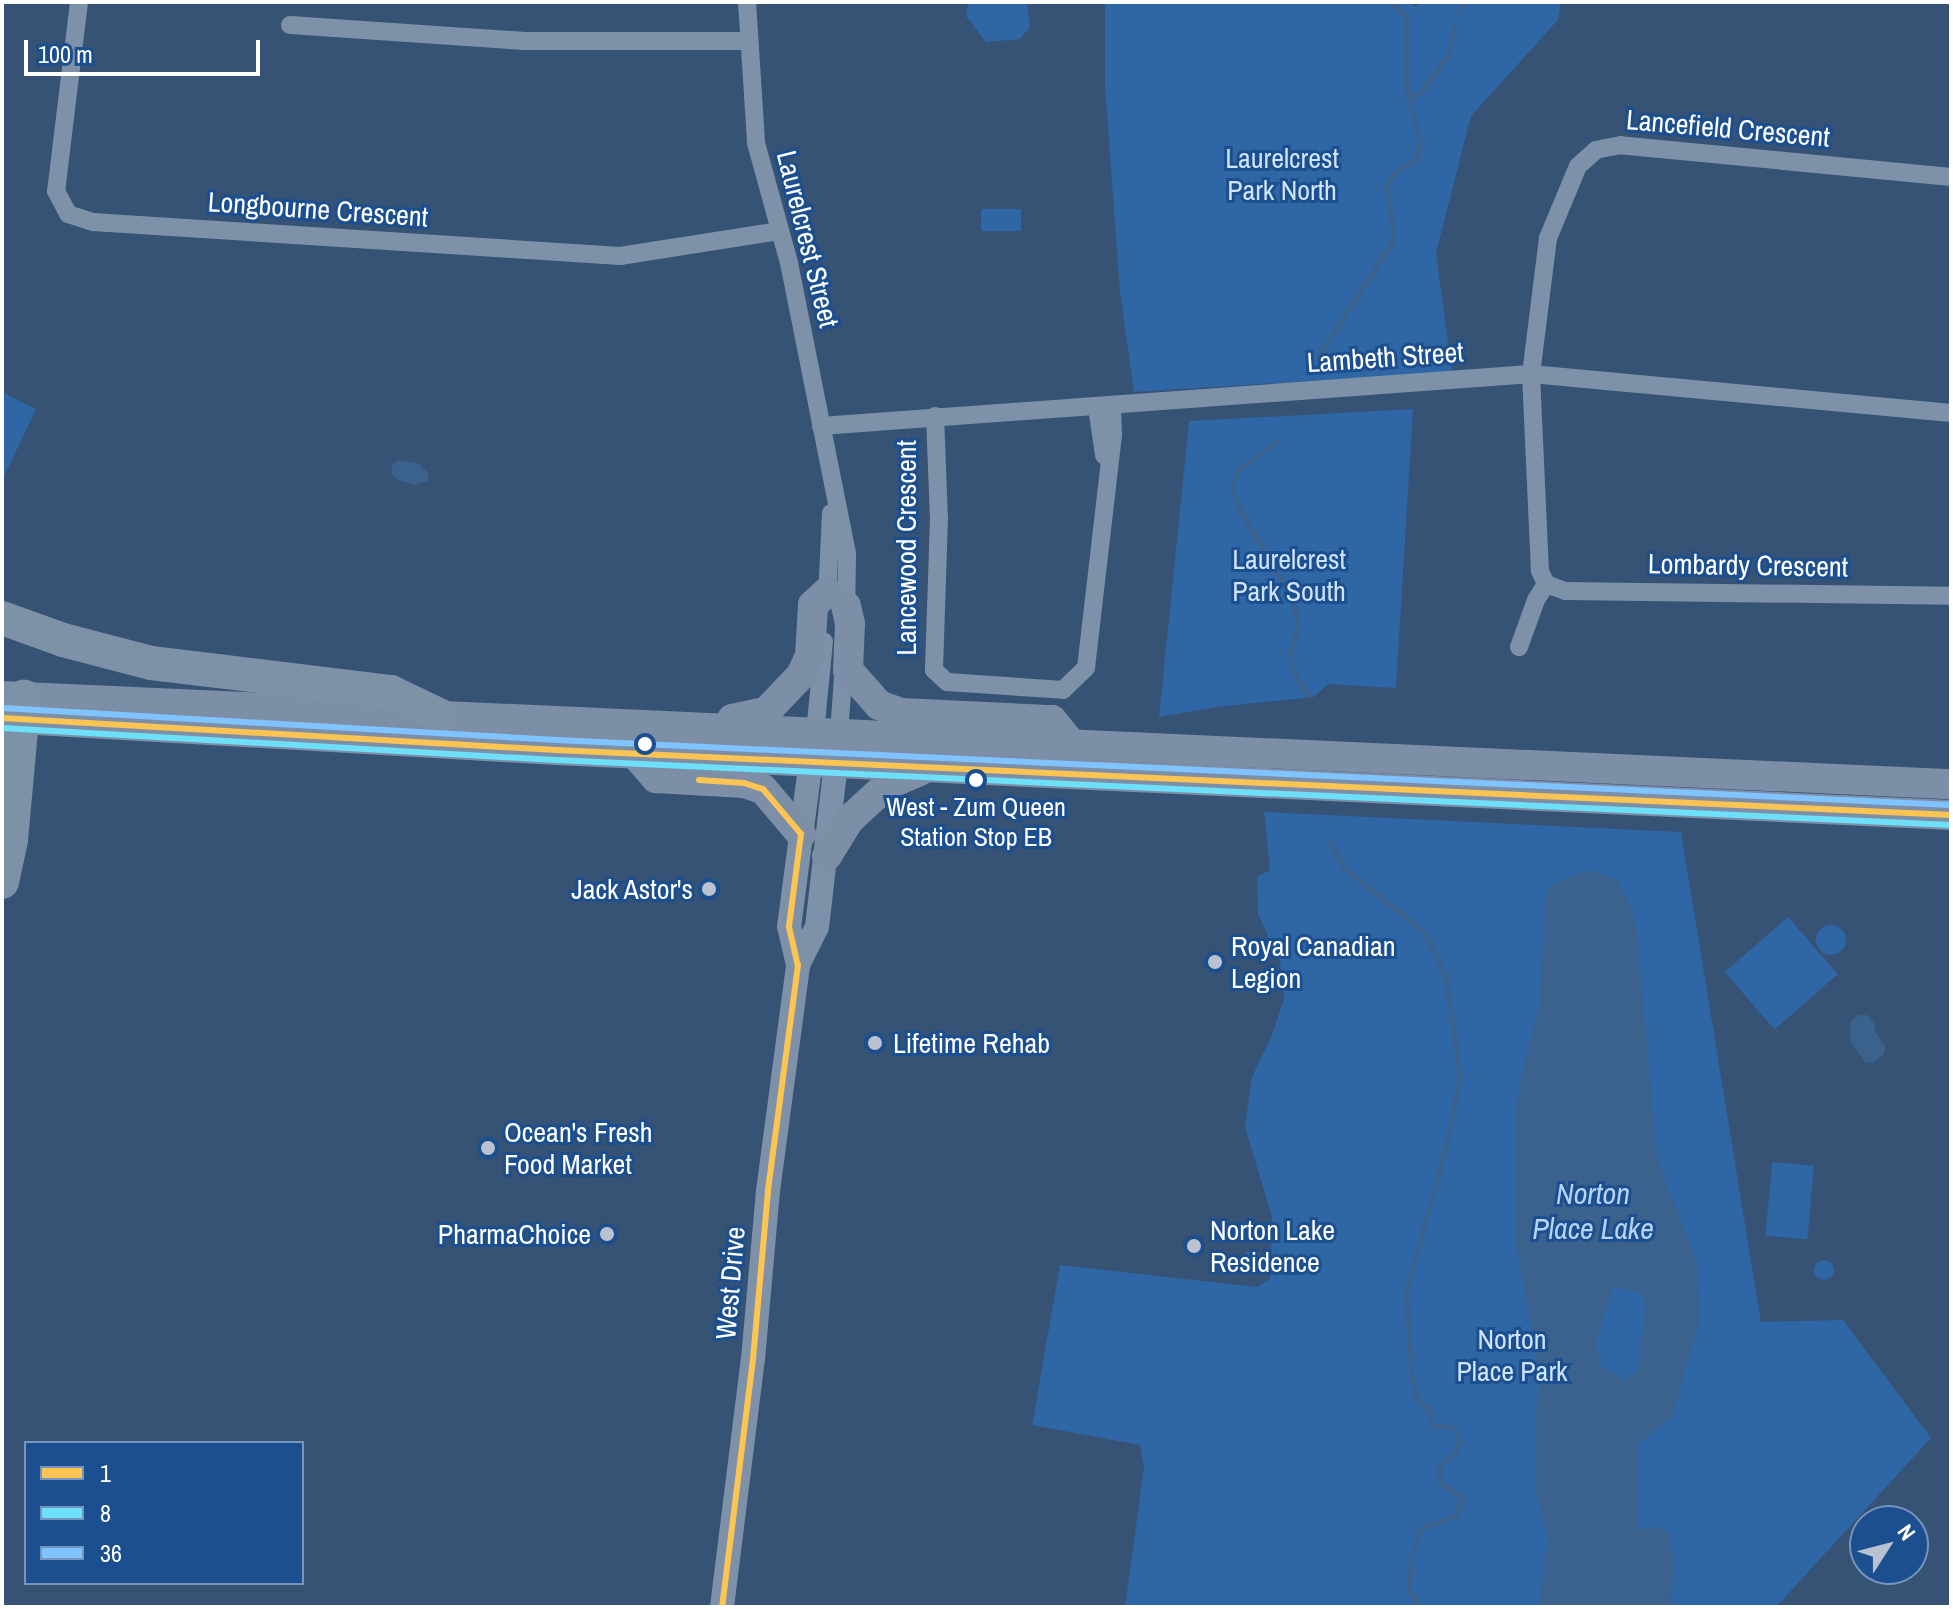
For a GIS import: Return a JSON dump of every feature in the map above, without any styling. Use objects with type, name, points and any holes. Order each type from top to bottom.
[{"type":"highway","points":[[2,618],[63,640],[151,663],[391,692],[441,716]]},
{"type":"highway","points":[[2,882],[11,840],[13,707]]},
{"type":"main road","points":[[693,727],[766,712],[807,666],[813,605],[837,599],[850,624],[848,670],[879,705],[901,713],[1052,720],[1072,745]]},
{"type":"main road","points":[[13,707],[635,754],[1072,745],[1950,789]]},
{"type":"main road","points":[[13,707],[441,716],[693,727],[930,768],[1951,815]]},
{"type":"main road","points":[[635,754],[656,778],[744,783],[763,789],[801,834]]},
{"type":"main road","points":[[827,856],[849,820],[887,785],[930,768]]},
{"type":"main road","points":[[1868,811],[1882,799],[1950,789]]},
{"type":"street","name":"Longbourne Crescent","points":[[79,2],[56,191],[68,214],[93,222],[620,256],[779,231]]},
{"type":"street","name":"Laurelcrest Street","points":[[747,2],[756,143],[779,231],[847,553],[837,599],[825,748]]},
{"type":"street","points":[[290,25],[522,41],[748,41]]},
{"type":"street","name":"Lancefield Crescent","points":[[1531,374],[1548,238],[1578,166],[1596,150],[1621,145],[1951,177]]},
{"type":"street","points":[[1519,647],[1536,600],[1546,584],[1540,571],[1531,374]]},
{"type":"street","name":"Lambeth Street","points":[[821,426],[1531,374],[1951,413]]},
{"type":"street","name":"Lancewood Crescent","points":[[935,416],[939,518],[934,670],[947,682],[1063,690],[1086,668],[1107,490],[1105,407]]},
{"type":"street","name":"Lombardy Crescent","points":[[1546,584],[1565,591],[1951,596]]},
{"type":"street","name":"West Drive","points":[[798,965],[789,927],[801,834],[825,748]]},
{"type":"street","name":"West Drive","points":[[722,1607],[753,1359],[768,1191],[798,965],[817,927],[827,856],[825,748]]},
{"type":"green space","points":[[968,2],[1027,2],[1030,27],[1020,39],[986,42],[966,16]]},
{"type":"green space","name":"Laurelcrest Park North","points":[[1105,2],[1409,2],[1416,7],[1420,2],[1561,2],[1558,20],[1471,116],[1436,253],[1452,372],[1134,392],[1120,292],[1105,87]]},
{"type":"green space","points":[[981,209],[1021,209],[1021,231],[981,231]]},
{"type":"green space","points":[[2,392],[36,409],[2,481]]},
{"type":"green space","name":"Laurelcrest Park South","points":[[1413,409],[1396,688],[1328,684],[1314,697],[1217,707],[1159,717],[1189,421]]},
{"type":"green space","name":"Norton Place Park","points":[[1264,812],[1681,832],[1761,1322],[1843,1320],[1931,1438],[1870,1505],[1849,1505],[1849,1527],[1776,1607],[1125,1607],[1144,1467],[1140,1445],[1032,1425],[1060,1265],[1256,1287],[1270,1279],[1272,1217],[1245,1127],[1252,1077],[1272,1035],[1284,999],[1280,962],[1258,914],[1257,877],[1270,870]]},
{"type":"green space","points":[[1788,917],[1838,974],[1774,1029],[1725,972]]},
{"type":"green space","points":[[1831,925],[1841,930],[1846,940],[1841,950],[1831,955],[1821,950],[1816,940],[1821,930]]},
{"type":"green space","points":[[1772,1162],[1814,1166],[1807,1239],[1766,1236]]},
{"type":"green space","points":[[1252,1251],[1261,1254],[1264,1263],[1261,1272],[1252,1275],[1243,1272],[1240,1263],[1243,1254]]},
{"type":"green space","points":[[1820,1260],[1828,1260],[1834,1270],[1828,1280],[1820,1280],[1814,1274],[1814,1266]]},
{"type":"water","points":[[398,460],[418,463],[428,472],[428,481],[415,485],[398,480],[391,474],[392,465]]},
{"type":"water","name":"Norton Place Lake","points":[[1587,870],[1618,879],[1636,922],[1657,1159],[1697,1262],[1699,1322],[1672,1417],[1638,1444],[1638,1531],[1650,1527],[1668,1531],[1674,1561],[1671,1607],[1539,1607],[1548,1539],[1536,1490],[1535,1425],[1540,1376],[1515,1239],[1515,1119],[1520,1082],[1539,1007],[1547,887]],"holes":[[[1613,1287],[1640,1292],[1646,1305],[1638,1371],[1625,1381],[1601,1366],[1596,1343]]]},
{"type":"water","points":[[1859,1015],[1867,1015],[1875,1024],[1875,1032],[1885,1046],[1884,1054],[1873,1063],[1865,1062],[1850,1041],[1851,1021]]},
{"type":"waterway","points":[[1319,355],[1394,239],[1386,185],[1397,170],[1417,158],[1419,141],[1406,84],[1406,17],[1391,2]]},
{"type":"waterway","points":[[1459,12],[1465,2]]},
{"type":"waterway","points":[[1410,98],[1423,90],[1448,55],[1454,27]]},
{"type":"waterway","points":[[1277,441],[1238,470],[1232,487],[1240,511],[1289,592],[1299,624],[1290,652],[1292,670],[1308,695]]},
{"type":"waterway","points":[[1330,842],[1344,868],[1425,933],[1445,974],[1460,1076],[1446,1145],[1406,1292],[1412,1381],[1417,1399],[1430,1411],[1431,1425],[1453,1427],[1460,1440],[1455,1452],[1440,1466],[1439,1482],[1462,1498],[1456,1515],[1420,1529],[1411,1557],[1409,1590],[1420,1607]]},
{"type":"transit line","name":"36","points":[[3,708],[557,740],[1951,805]]},
{"type":"transit line","name":"1","points":[[2,718],[556,750],[1951,815]]},
{"type":"transit line","name":"8","points":[[2,728],[556,760],[1951,825]]},
{"type":"transit line","name":"1","points":[[699,780],[744,783],[763,789],[801,834],[789,927],[798,965],[768,1191],[753,1359],[722,1607]]},
{"type":"place","name":"West - Zum Queen Station Stop EB","points":[[976,780]]},
{"type":"place","name":"Jack Astor's","points":[[709,889]]},
{"type":"place","name":"Royal Canadian Legion","points":[[1215,962]]},
{"type":"place","name":"Lifetime Rehab","points":[[875,1043]]},
{"type":"place","name":"Ocean's Fresh Food Market","points":[[488,1148]]},
{"type":"place","name":"PharmaChoice","points":[[607,1234]]},
{"type":"place","name":"Norton Lake Residence","points":[[1194,1246]]}]
